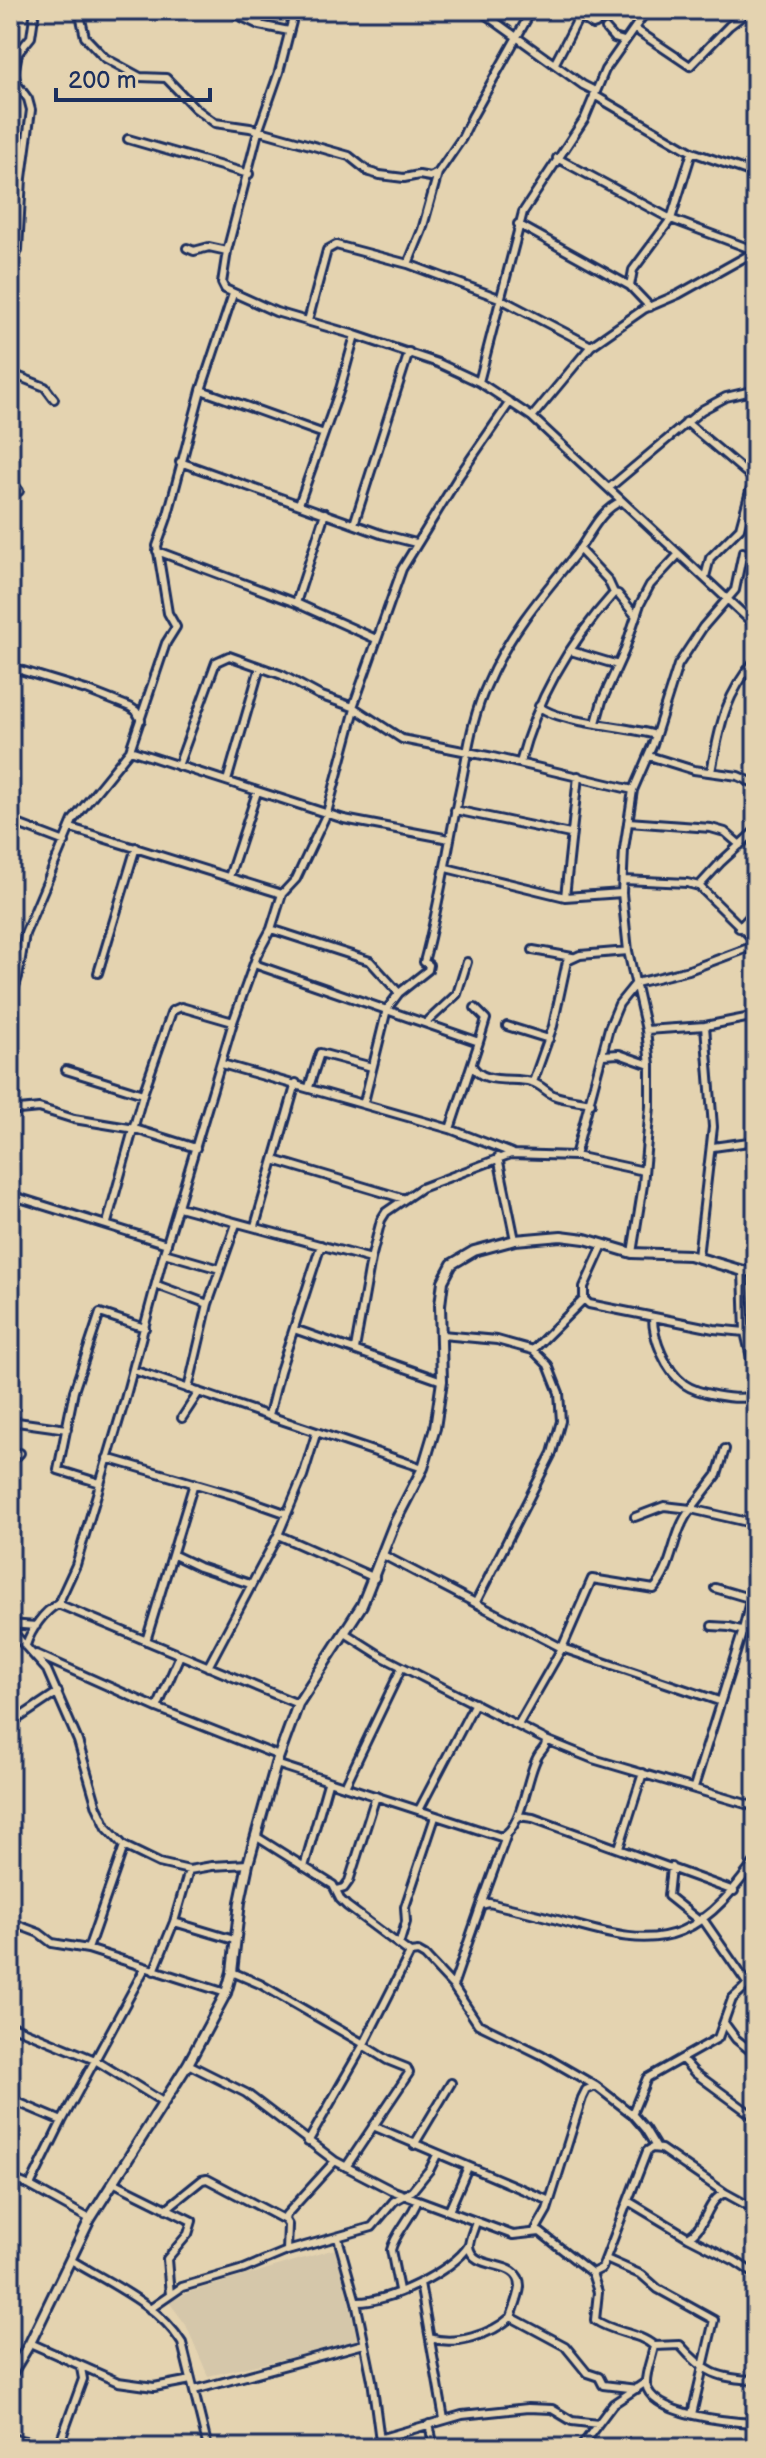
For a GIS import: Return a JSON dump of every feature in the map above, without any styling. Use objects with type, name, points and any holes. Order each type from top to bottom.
[{"type":"street","points":[[10,269],[18,250],[22,178],[31,110],[13,72],[14,52],[31,37],[35,10]]},
{"type":"street","points":[[79,10],[85,37],[105,58],[140,77],[166,78],[195,108],[215,123],[250,128],[349,156],[371,173],[400,178],[430,177],[438,173]]},
{"type":"street","points":[[227,10],[259,25],[289,31]]},
{"type":"street","points":[[259,25],[262,10]]},
{"type":"street","points":[[295,10],[258,132],[227,251],[222,283],[225,289],[276,312],[409,352],[479,382],[532,417],[756,626]]},
{"type":"street","points":[[479,10],[583,85],[692,152],[756,174]]},
{"type":"street","points":[[408,264],[422,230],[438,173],[469,126],[532,10]]},
{"type":"street","points":[[568,10],[596,24]]},
{"type":"street","points":[[479,382],[518,224],[527,202],[540,190],[557,158],[579,128],[605,70],[647,10]]},
{"type":"street","points":[[635,29],[690,66],[729,26],[750,10]]},
{"type":"street","points":[[555,63],[579,17]]},
{"type":"street","points":[[606,29],[614,38],[624,41]]},
{"type":"street","points":[[128,139],[249,174]]},
{"type":"street","points":[[630,286],[633,270],[671,219],[692,152]]},
{"type":"street","points":[[532,417],[591,346],[650,307],[756,251],[671,219],[557,158]]},
{"type":"street","points":[[518,224],[630,286],[650,307]]},
{"type":"street","points":[[308,321],[329,247],[340,246],[408,264],[499,298],[591,346]]},
{"type":"street","points":[[187,248],[194,251],[209,247],[227,251]]},
{"type":"street","points":[[10,1002],[18,977],[25,934],[73,820],[130,750],[166,643],[176,627],[168,613],[157,551],[201,390],[233,294]]},
{"type":"street","points":[[299,504],[340,389],[355,335]]},
{"type":"street","points":[[354,524],[409,352]]},
{"type":"street","points":[[10,373],[45,387],[54,399]]},
{"type":"street","points":[[201,390],[324,434]]},
{"type":"street","points":[[609,488],[702,410],[726,397],[756,390]]},
{"type":"street","points":[[26,1645],[36,1626],[58,1604],[76,1565],[233,1022],[282,894],[296,879],[327,813],[354,708],[402,569],[510,402]]},
{"type":"street","points":[[686,422],[756,482],[752,486],[740,528],[710,558],[705,577]]},
{"type":"street","points":[[180,462],[381,534],[416,543]]},
{"type":"street","points":[[10,479],[19,491]]},
{"type":"street","points":[[364,1102],[387,1009],[399,993],[428,970],[429,965],[424,962],[446,868],[474,717],[487,684],[513,632],[579,549],[604,512],[622,501]]},
{"type":"street","points":[[296,603],[325,513]]},
{"type":"street","points":[[579,549],[636,616]]},
{"type":"street","points":[[157,551],[296,603],[376,639]]},
{"type":"street","points":[[632,1253],[650,1106],[646,1030],[628,951],[622,893],[624,849],[633,790],[649,756],[682,657],[735,590],[743,552]]},
{"type":"street","points":[[596,723],[602,701],[650,585],[678,555]]},
{"type":"street","points":[[520,763],[549,682],[614,593]]},
{"type":"street","points":[[571,651],[618,665]]},
{"type":"street","points":[[178,766],[218,659],[229,656],[354,708],[402,739],[633,790]]},
{"type":"street","points":[[711,772],[728,699],[756,659]]},
{"type":"street","points":[[10,667],[130,707],[141,720]]},
{"type":"street","points":[[227,781],[260,667]]},
{"type":"street","points":[[539,706],[552,713],[655,735]]},
{"type":"street","points":[[130,750],[358,822],[449,839]]},
{"type":"street","points":[[649,756],[679,767],[738,776],[756,784]]},
{"type":"street","points":[[565,897],[578,776]]},
{"type":"street","points":[[229,877],[257,792]]},
{"type":"street","points":[[455,810],[570,834]]},
{"type":"street","points":[[10,821],[65,842]]},
{"type":"street","points":[[628,822],[711,828],[725,832],[740,845]]},
{"type":"street","points":[[71,828],[282,894]]},
{"type":"street","points":[[699,886],[756,830]]},
{"type":"street","points":[[98,973],[136,847]]},
{"type":"street","points":[[446,868],[565,897],[622,893]]},
{"type":"street","points":[[575,1156],[619,1004],[636,983],[681,972],[756,944],[699,886],[624,880]]},
{"type":"street","points":[[739,928],[756,910]]},
{"type":"street","points":[[271,929],[370,961],[399,993]]},
{"type":"street","points":[[533,950],[572,957],[628,951]]},
{"type":"street","points":[[533,1082],[549,1039],[564,970],[572,957]]},
{"type":"street","points":[[426,1023],[457,994],[467,962]]},
{"type":"street","points":[[254,964],[479,1042]]},
{"type":"street","points":[[107,1223],[143,1094],[175,1008],[233,1022]]},
{"type":"street","points":[[450,1129],[486,1019],[475,1008]]},
{"type":"street","points":[[646,1030],[705,1026],[756,1016]]},
{"type":"street","points":[[507,1026],[549,1039]]},
{"type":"street","points":[[698,1257],[713,1147],[705,1026]]},
{"type":"street","points":[[309,1087],[320,1053],[372,1067]]},
{"type":"street","points":[[603,1055],[619,1054],[650,1065]]},
{"type":"street","points":[[222,1064],[364,1102],[450,1129],[515,1154]]},
{"type":"street","points":[[472,1065],[483,1076],[533,1082],[552,1094],[591,1103]]},
{"type":"street","points":[[66,1070],[143,1094]]},
{"type":"street","points":[[255,1226],[296,1083]]},
{"type":"street","points":[[10,1109],[39,1108],[74,1119],[135,1129],[196,1148]]},
{"type":"street","points":[[713,1147],[756,1141]]},
{"type":"street","points":[[355,1349],[378,1229],[386,1212],[421,1188],[498,1157],[515,1154],[575,1156],[644,1171]]},
{"type":"street","points":[[498,1157],[515,1240]]},
{"type":"street","points":[[274,1160],[405,1199]]},
{"type":"street","points":[[10,1195],[167,1244]]},
{"type":"street","points":[[179,1207],[371,1259]]},
{"type":"street","points":[[188,1389],[208,1304],[236,1224]]},
{"type":"street","points":[[10,2376],[30,2343],[90,2219],[188,2064],[226,1993],[248,1864],[277,1760],[298,1704],[322,1663],[345,1633],[375,1578],[394,1524],[423,1468],[435,1428],[442,1381],[440,1305],[443,1281],[452,1264],[474,1251],[515,1240],[561,1236],[632,1253],[698,1257],[743,1271],[755,1267]]},
{"type":"street","points":[[269,1415],[321,1245]]},
{"type":"street","points":[[603,1245],[584,1287],[584,1299],[589,1304],[653,1318],[745,1332]]},
{"type":"street","points":[[164,1253],[220,1269]]},
{"type":"street","points":[[653,1318],[659,1351],[685,1385],[731,1398],[753,1399],[754,1370],[745,1332],[743,1271]]},
{"type":"street","points":[[157,1285],[208,1304]]},
{"type":"street","points":[[533,1350],[584,1299]]},
{"type":"street","points":[[100,1483],[58,1470],[74,1391],[99,1314],[145,1328]]},
{"type":"street","points":[[294,1329],[442,1381]]},
{"type":"street","points":[[442,1335],[497,1340],[533,1350],[548,1365],[559,1393],[561,1421],[552,1453],[476,1602]]},
{"type":"street","points":[[133,1370],[423,1468]]},
{"type":"street","points":[[182,1418],[199,1392]]},
{"type":"street","points":[[10,1421],[67,1429]]},
{"type":"street","points":[[208,1667],[278,1535],[303,1476],[316,1434]]},
{"type":"street","points":[[518,1725],[562,1648],[592,1579],[649,1590],[659,1584],[677,1531],[717,1475],[725,1449]]},
{"type":"street","points":[[10,1463],[20,1453]]},
{"type":"street","points":[[107,1458],[285,1513]]},
{"type":"street","points":[[146,1641],[194,1483]]},
{"type":"street","points":[[635,1517],[664,1506],[756,1524]]},
{"type":"street","points":[[278,1535],[375,1578]]},
{"type":"street","points":[[174,1555],[250,1584]]},
{"type":"street","points":[[383,1555],[562,1648],[719,1701]]},
{"type":"street","points":[[694,1787],[743,1630],[756,1576]]},
{"type":"street","points":[[715,1588],[749,1598]]},
{"type":"street","points":[[58,1604],[298,1704]]},
{"type":"street","points":[[10,1627],[36,1626]]},
{"type":"street","points":[[712,1626],[756,1634]]},
{"type":"street","points":[[10,1627],[47,1670],[78,1741],[97,1807],[107,1828],[124,1846],[159,1863],[189,1870],[248,1864]]},
{"type":"street","points":[[345,1633],[402,1667],[546,1740],[593,1759],[756,1807]]},
{"type":"street","points":[[32,1653],[328,1783],[493,1836],[507,1834]]},
{"type":"street","points":[[157,1708],[180,1655]]},
{"type":"street","points":[[345,1786],[402,1667]]},
{"type":"street","points":[[10,1724],[58,1692]]},
{"type":"street","points":[[419,1810],[475,1703]]},
{"type":"street","points":[[453,1986],[507,1834],[518,1816],[546,1740]]},
{"type":"street","points":[[619,1848],[643,1773]]},
{"type":"street","points":[[304,1867],[328,1783]]},
{"type":"street","points":[[337,1890],[344,1888],[349,1881],[376,1796]]},
{"type":"street","points":[[518,1816],[533,1818],[734,1891]]},
{"type":"street","points":[[399,1945],[406,1922],[405,1907],[435,1817]]},
{"type":"street","points":[[257,1837],[337,1890],[347,1906],[410,1953],[418,1952],[425,1956],[453,1986],[472,2017],[484,2029],[542,2055],[596,2086],[632,2114],[656,2147],[756,2210]]},
{"type":"street","points":[[88,1949],[124,1846]]},
{"type":"street","points":[[481,1905],[489,1903],[604,1933],[640,1938],[668,1935],[700,1919],[734,1891],[756,1860]]},
{"type":"street","points":[[671,1867],[668,1896],[700,1919],[756,1996]]},
{"type":"street","points":[[154,1971],[174,1922],[189,1870]]},
{"type":"street","points":[[10,1922],[39,1933],[52,1943],[88,1949],[226,1993]]},
{"type":"street","points":[[174,1922],[234,1940]]},
{"type":"street","points":[[308,2142],[364,2045],[410,1953]]},
{"type":"street","points":[[30,2186],[145,1968]]},
{"type":"street","points":[[232,1972],[260,1984],[409,2070],[346,2167]]},
{"type":"street","points":[[632,2114],[647,2078],[712,2043],[721,2033],[732,1999],[747,1985]]},
{"type":"street","points":[[724,2023],[736,2039],[756,2055]]},
{"type":"street","points":[[10,2025],[95,2060],[163,2102]]},
{"type":"street","points":[[682,2059],[695,2073],[756,2118]]},
{"type":"street","points":[[188,2064],[246,2093],[308,2142],[346,2167],[405,2196],[513,2235],[527,2235],[535,2231],[550,2201],[582,2098],[586,2090],[596,2086]]},
{"type":"street","points":[[414,2145],[451,2083]]},
{"type":"street","points":[[10,2099],[62,2121]]},
{"type":"street","points":[[373,2126],[550,2201]]},
{"type":"street","points":[[592,2273],[602,2268],[647,2151],[656,2147]]},
{"type":"street","points":[[150,2309],[182,2287],[244,2269],[287,2251],[372,2227],[391,2204],[412,2191],[437,2155]]},
{"type":"street","points":[[285,2220],[288,2212],[335,2161]]},
{"type":"street","points":[[449,2211],[468,2167]]},
{"type":"street","points":[[10,2179],[30,2186],[90,2219]]},
{"type":"street","points":[[166,2209],[207,2179],[285,2220],[288,2225],[287,2251]]},
{"type":"street","points":[[113,2182],[189,2218],[193,2225],[167,2259],[170,2295]]},
{"type":"street","points":[[688,2237],[699,2229],[716,2197],[725,2193]]},
{"type":"street","points":[[399,2290],[392,2244],[411,2218],[418,2200]]},
{"type":"street","points":[[628,2201],[756,2275]]},
{"type":"street","points":[[356,2302],[368,2302],[420,2283],[458,2260],[469,2245],[476,2222]]},
{"type":"street","points":[[535,2231],[548,2236],[592,2273],[598,2292],[595,2320],[654,2346],[680,2345],[689,2358],[704,2369],[728,2379],[756,2380]]},
{"type":"street","points":[[338,2238],[356,2302],[372,2380],[381,2448]]},
{"type":"street","points":[[430,2338],[453,2342],[491,2329],[511,2317],[520,2288],[516,2274],[480,2260],[472,2254],[469,2245]]},
{"type":"street","points":[[606,2259],[642,2275],[658,2289],[714,2320],[692,2414]]},
{"type":"street","points":[[71,2260],[150,2309],[174,2331],[182,2343],[208,2448]]},
{"type":"street","points":[[420,2283],[444,2419]]},
{"type":"street","points":[[511,2317],[565,2346],[587,2373],[599,2377],[603,2385],[637,2389]]},
{"type":"street","points":[[30,2343],[118,2382],[144,2387],[191,2380]]},
{"type":"street","points":[[194,2390],[364,2344]]},
{"type":"street","points":[[654,2346],[646,2382],[649,2391],[658,2399],[692,2414],[721,2421],[756,2423],[749,2448]]},
{"type":"street","points":[[10,2438],[23,2444],[58,2448],[83,2379],[81,2368]]},
{"type":"street","points":[[83,2379],[92,2373]]},
{"type":"street","points":[[580,2448],[613,2404],[646,2382]]},
{"type":"street","points":[[379,2439],[462,2415],[546,2408],[572,2421],[598,2424]]},
{"type":"street","points":[[429,2424],[434,2448]]},
{"type":"shaded area","points":[[338,2248],[358,2342],[208,2376],[186,2325],[169,2302],[190,2292]]}]
